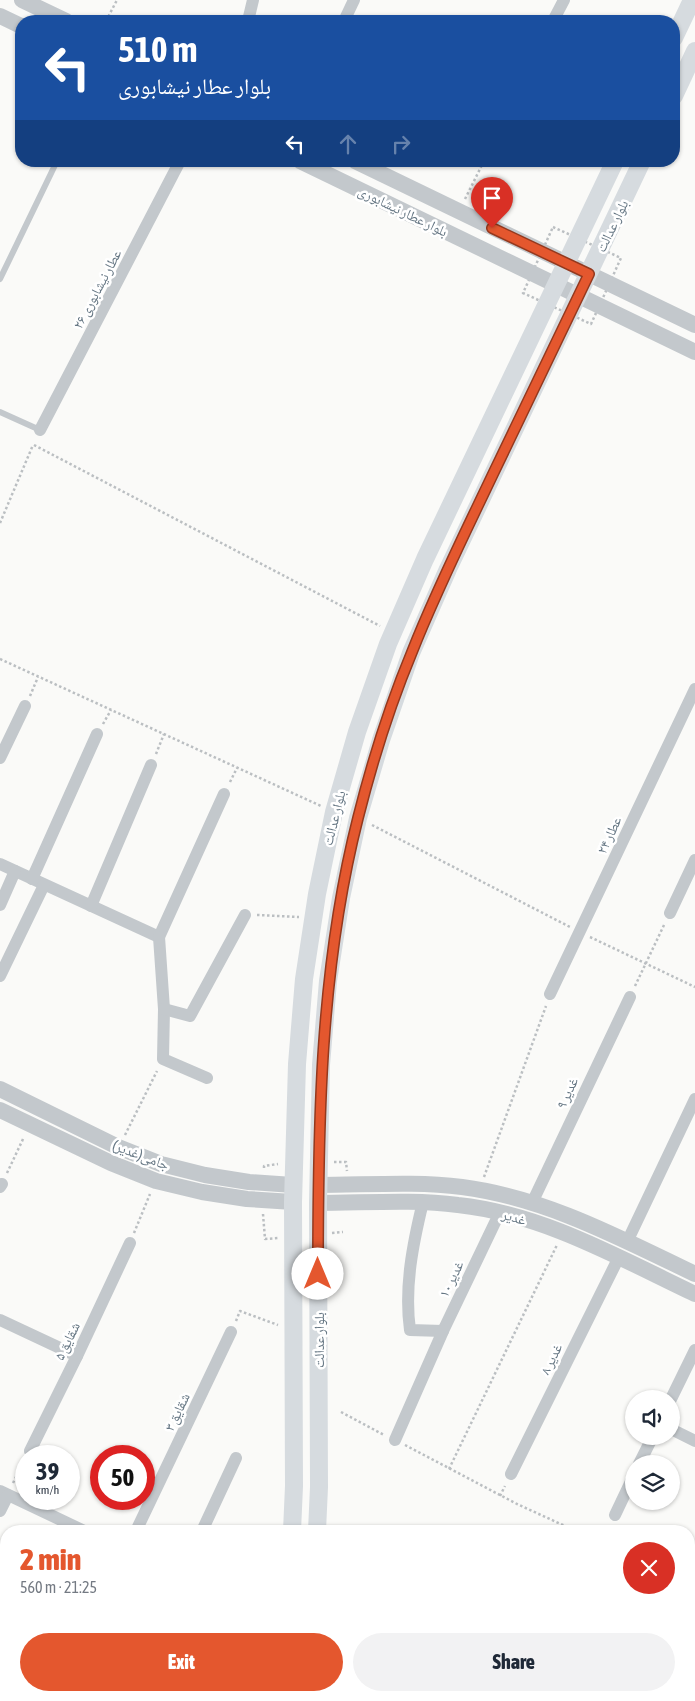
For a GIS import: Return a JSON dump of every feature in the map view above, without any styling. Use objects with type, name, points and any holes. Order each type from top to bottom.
[{"type":"main road","points":[[680,25],[692,0]]},
{"type":"main road","points":[[680,83],[695,51]]},
{"type":"main road","name":"بلوار عدالت","points":[[292,1525],[294,1486],[293,1202],[296,1064],[304,979],[313,917],[334,812],[357,732],[393,633],[425,559],[612,167]]},
{"type":"main road","name":"بلوار عدالت","points":[[317,1525],[319,1487],[318,1194],[321,1065],[328,981],[341,898],[358,818],[381,740],[411,653],[448,569],[639,167]]},
{"type":"main road","points":[[294,1185],[318,1194]]},
{"type":"main road","points":[[293,1202],[318,1194]]},
{"type":"street","points":[[22,0],[53,15]]},
{"type":"street","points":[[249,15],[253,0]]},
{"type":"street","points":[[347,15],[354,0]]},
{"type":"street","points":[[556,15],[564,0]]},
{"type":"street","points":[[0,16],[15,23]]},
{"type":"street","name":"عطار نیشابوری ۲۶","points":[[40,430],[177,167]]},
{"type":"street","name":"بلوار عطار نیشابوری","points":[[312,167],[695,352]]},
{"type":"street","name":"بلوار عطار نیشابوری","points":[[367,167],[695,325]]},
{"type":"street","name":"عطار ۲۴","points":[[550,994],[695,689]]},
{"type":"street","points":[[0,758],[25,706]]},
{"type":"street","points":[[32,879],[97,734]]},
{"type":"street","points":[[91,906],[151,765]]},
{"type":"street","points":[[206,1078],[163,1059],[164,1009],[159,937],[224,794]]},
{"type":"street","points":[[670,913],[695,860]]},
{"type":"street","points":[[0,864],[159,937]]},
{"type":"street","points":[[0,905],[15,871]]},
{"type":"street","points":[[0,976],[44,885]]},
{"type":"street","points":[[164,1009],[190,1016],[245,915]]},
{"type":"street","name":"غدیر ۹","points":[[532,1203],[630,997]]},
{"type":"street","name":"جامی(غدیر)","points":[[0,1089],[118,1147],[161,1164],[205,1175],[249,1182],[294,1185]]},
{"type":"street","points":[[627,1242],[695,1099]]},
{"type":"street","name":"جامی(غدیر)","points":[[0,1110],[111,1164],[156,1181],[238,1198],[293,1202]]},
{"type":"street","name":"غدیر","points":[[318,1194],[418,1184],[461,1187],[504,1195],[560,1212],[695,1274]]},
{"type":"street","name":"غدیر","points":[[318,1194],[459,1205],[500,1212],[563,1233],[695,1294]]},
{"type":"street","points":[[423,1202],[412,1249],[408,1315],[410,1330],[443,1330]]},
{"type":"street","name":"غدیر ۱۰","points":[[395,1440],[443,1330],[500,1212]]},
{"type":"street","name":"شقایق ۵","points":[[32,1445],[130,1243]]},
{"type":"street","name":"غدیر ۸","points":[[511,1474],[618,1257]]},
{"type":"street","points":[[0,1320],[77,1356]]},
{"type":"street","name":"شقایق ۳","points":[[139,1525],[231,1332]]},
{"type":"street","points":[[675,1390],[695,1350]]},
{"type":"street","points":[[680,1434],[695,1441]]},
{"type":"street","points":[[205,1525],[236,1458]]},
{"type":"street","points":[[0,1511],[4,1493],[71,1525]]},
{"type":"street","points":[[615,1515],[625,1494]]},
{"type":"lane","points":[[0,279],[54,167]]},
{"type":"lane","points":[[0,412],[40,430]]},
{"type":"path","points":[[109,15],[117,0]]},
{"type":"path","points":[[459,212],[481,167]]},
{"type":"path","points":[[0,523],[40,430]]},
{"type":"path","points":[[34,444],[393,633]]},
{"type":"path","points":[[0,659],[334,812]]},
{"type":"path","points":[[25,706],[38,677]]},
{"type":"path","points":[[151,765],[164,734]]},
{"type":"path","points":[[224,794],[236,768]]},
{"type":"path","points":[[358,818],[580,932],[695,987]]},
{"type":"path","points":[[630,997],[670,913]]},
{"type":"path","points":[[245,915],[313,917]]},
{"type":"path","points":[[479,1190],[550,994]]},
{"type":"path","points":[[118,1147],[163,1059]]},
{"type":"path","points":[[1,1186],[30,1124]]},
{"type":"path","points":[[130,1243],[156,1181]]},
{"type":"path","points":[[449,1469],[563,1233]]},
{"type":"path","points":[[231,1332],[240,1311],[294,1331]]},
{"type":"path","points":[[341,1412],[517,1504],[563,1525]]},
{"type":"path","points":[[4,1493],[15,1475]]},
{"type":"route","points":[[318,1274],[321,1065],[328,981],[341,898],[358,818],[381,740],[411,653],[448,569],[589,274],[492,228]]}]
